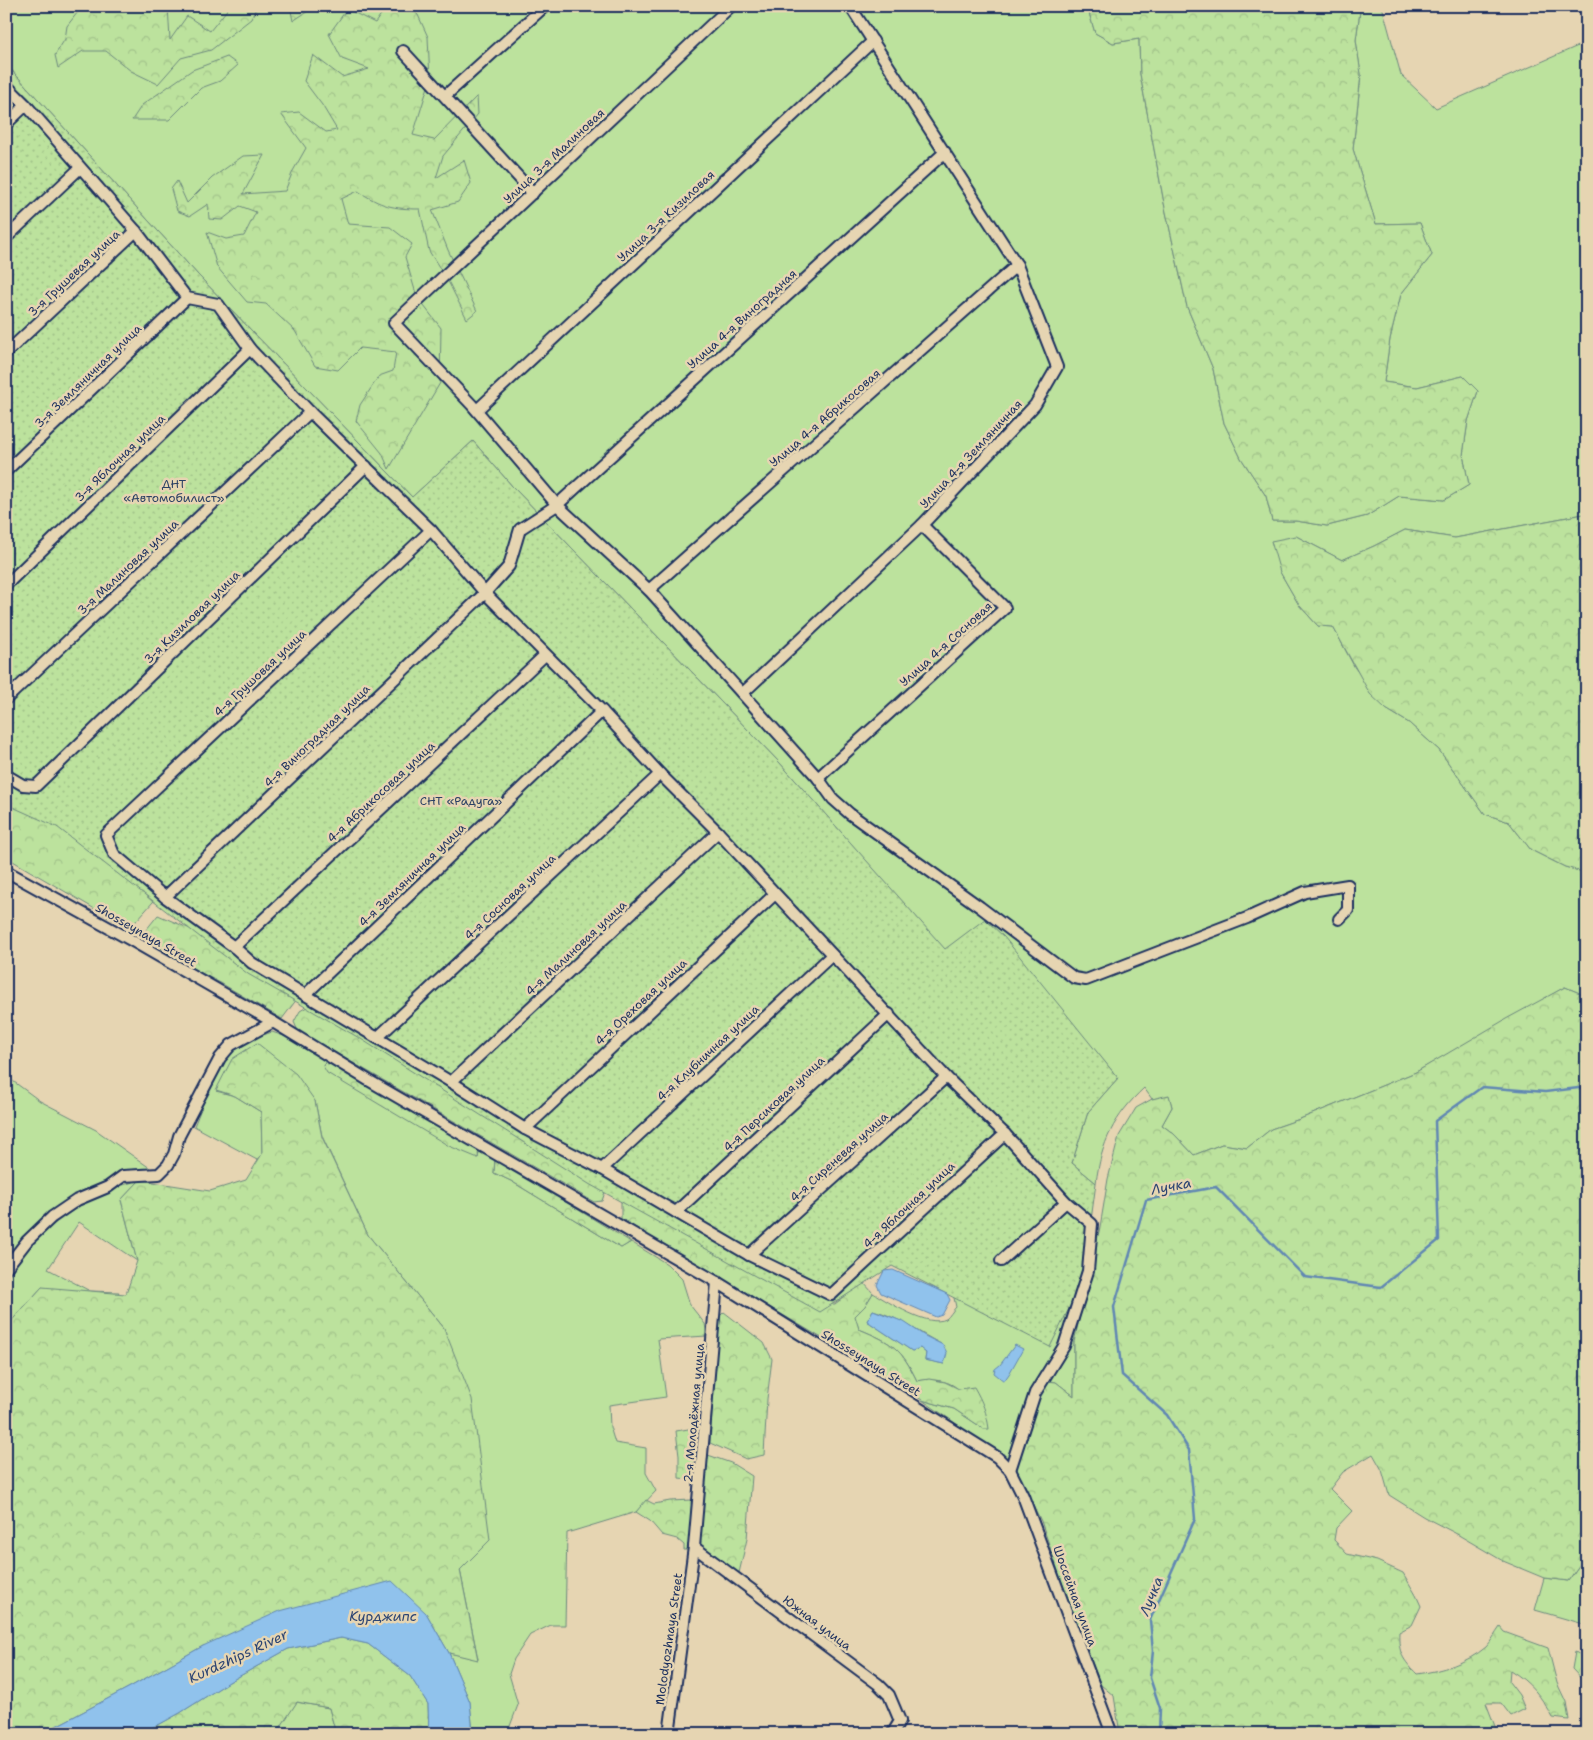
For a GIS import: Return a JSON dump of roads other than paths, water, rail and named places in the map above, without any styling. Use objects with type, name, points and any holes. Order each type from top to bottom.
[{"type":"street","points":[[445,96],[545,6]]},
{"type":"street","name":"Улица 3-я Малиновая","points":[[476,410],[394,323],[731,6]]},
{"type":"street","name":"Улица 4-я Земляничная","points":[[743,693],[922,525],[1035,405],[1057,367],[1018,264],[850,6]]},
{"type":"street","name":"Улица 3-я Кизиловая","points":[[476,410],[872,40]]},
{"type":"street","points":[[403,51],[533,193]]},
{"type":"street","points":[[6,85],[26,105],[136,231],[186,298],[218,304],[250,349],[310,412],[431,530],[485,593],[718,832],[946,1077],[1005,1134],[1066,1202],[1092,1224],[1088,1271],[1064,1346],[1035,1393],[1010,1470]]},
{"type":"street","points":[[6,124],[26,105]]},
{"type":"street","name":"Улица 4-я Виноградная","points":[[485,593],[509,566],[520,529],[556,505],[945,152]]},
{"type":"street","points":[[6,238],[80,168]]},
{"type":"street","name":"3-я Грушевая улица","points":[[6,353],[136,231]]},
{"type":"street","name":"Улица 4-я Абрикосовая","points":[[649,590],[1018,264]]},
{"type":"street","name":"3-я Земляничная улица","points":[[6,472],[186,298]]},
{"type":"street","name":"3-я Яблочная улица","points":[[6,585],[250,349]]},
{"type":"street","points":[[476,410],[556,505],[649,590],[743,693],[818,778],[833,798],[850,814],[980,907],[1074,978],[1086,980],[1247,918],[1305,892],[1348,885],[1348,910],[1340,919]]},
{"type":"street","name":"3-я Малиновая улица","points":[[6,700],[310,412]]},
{"type":"street","name":"3-я Кизиловая улица","points":[[6,775],[22,785],[36,786],[366,466]]},
{"type":"street","name":"Улица 4-я Сосновая","points":[[818,778],[1005,608],[922,525]]},
{"type":"street","name":"4-я Грушовая улица","points":[[165,897],[114,854],[106,835],[431,530]]},
{"type":"street","name":"4-я Виноградная улица","points":[[165,897],[485,593]]},
{"type":"street","name":"4-я Абрикосовая улица","points":[[234,947],[545,655]]},
{"type":"street","name":"4-я Земляничная улица","points":[[305,995],[602,711]]},
{"type":"street","name":"4-я Сосновая улица","points":[[377,1038],[660,774]]},
{"type":"street","name":"4-я Малиновая улица","points":[[451,1082],[718,832]]},
{"type":"street","name":"Shosseynaya Street","points":[[6,871],[273,1022],[368,1080],[717,1282],[996,1458],[1010,1470]]},
{"type":"street","name":"4-я Ореховая улица","points":[[525,1129],[775,894]]},
{"type":"street","points":[[165,897],[234,947],[252,963],[451,1082],[525,1129],[602,1169],[749,1255]]},
{"type":"street","name":"4-я Клубничная улица","points":[[602,1169],[832,955]]},
{"type":"street","name":"4-я Персиковая улица","points":[[676,1212],[889,1014]]},
{"type":"street","points":[[6,1268],[27,1241],[52,1218],[77,1200],[108,1187],[123,1176],[159,1174],[168,1165],[174,1154],[179,1136],[220,1058],[231,1045],[273,1022]]},
{"type":"street","name":"4-я Сиреневая улица","points":[[749,1255],[946,1077]]},
{"type":"street","name":"4-я Яблочная улица","points":[[749,1255],[831,1294],[1005,1134]]},
{"type":"street","points":[[1001,1261],[1066,1202]]},
{"type":"street","name":"2-я Молодёжная улица","points":[[694,1547],[717,1282]]},
{"type":"street","name":"Шоссейная улица","points":[[1010,1470],[1024,1496],[1110,1733]]},
{"type":"street","name":"Molodyozhnaya Street","points":[[669,1734],[694,1547]]},
{"type":"street","name":"Южная улица","points":[[694,1547],[878,1684],[889,1695],[900,1721],[892,1734]]},
{"type":"water","points":[[893,1270],[947,1294],[950,1300],[942,1315],[936,1317],[881,1293],[877,1285],[884,1271]]},
{"type":"water","points":[[873,1310],[904,1322],[943,1345],[947,1353],[944,1364],[925,1360],[926,1353],[920,1348],[912,1351],[867,1321]]},
{"type":"water","points":[[1015,1345],[1023,1349],[1004,1381],[994,1373],[995,1369]]},
{"type":"water","name":"Курджипс","points":[[392,1581],[426,1613],[449,1653],[470,1702],[473,1734],[429,1734],[428,1704],[410,1676],[368,1644],[341,1638],[288,1649],[229,1682],[180,1713],[137,1734],[41,1734],[203,1646],[280,1611]]},
{"type":"waterway","name":"Лучка","points":[[1159,1734],[1160,1708],[1150,1678],[1153,1651],[1150,1620],[1195,1519],[1189,1450],[1167,1415],[1122,1375],[1114,1307],[1146,1200],[1216,1187],[1305,1277],[1381,1287],[1439,1240],[1435,1121],[1482,1087],[1545,1092],[1587,1087]]},
{"type":"park label","name":"ДНТ «Автомобилист»","points":[[174,491]]},
{"type":"park label","name":"СНТ «Радуга»","points":[[461,801]]},
{"type":"water label","name":"Kurdzhips River","points":[[238,1656]]}]
